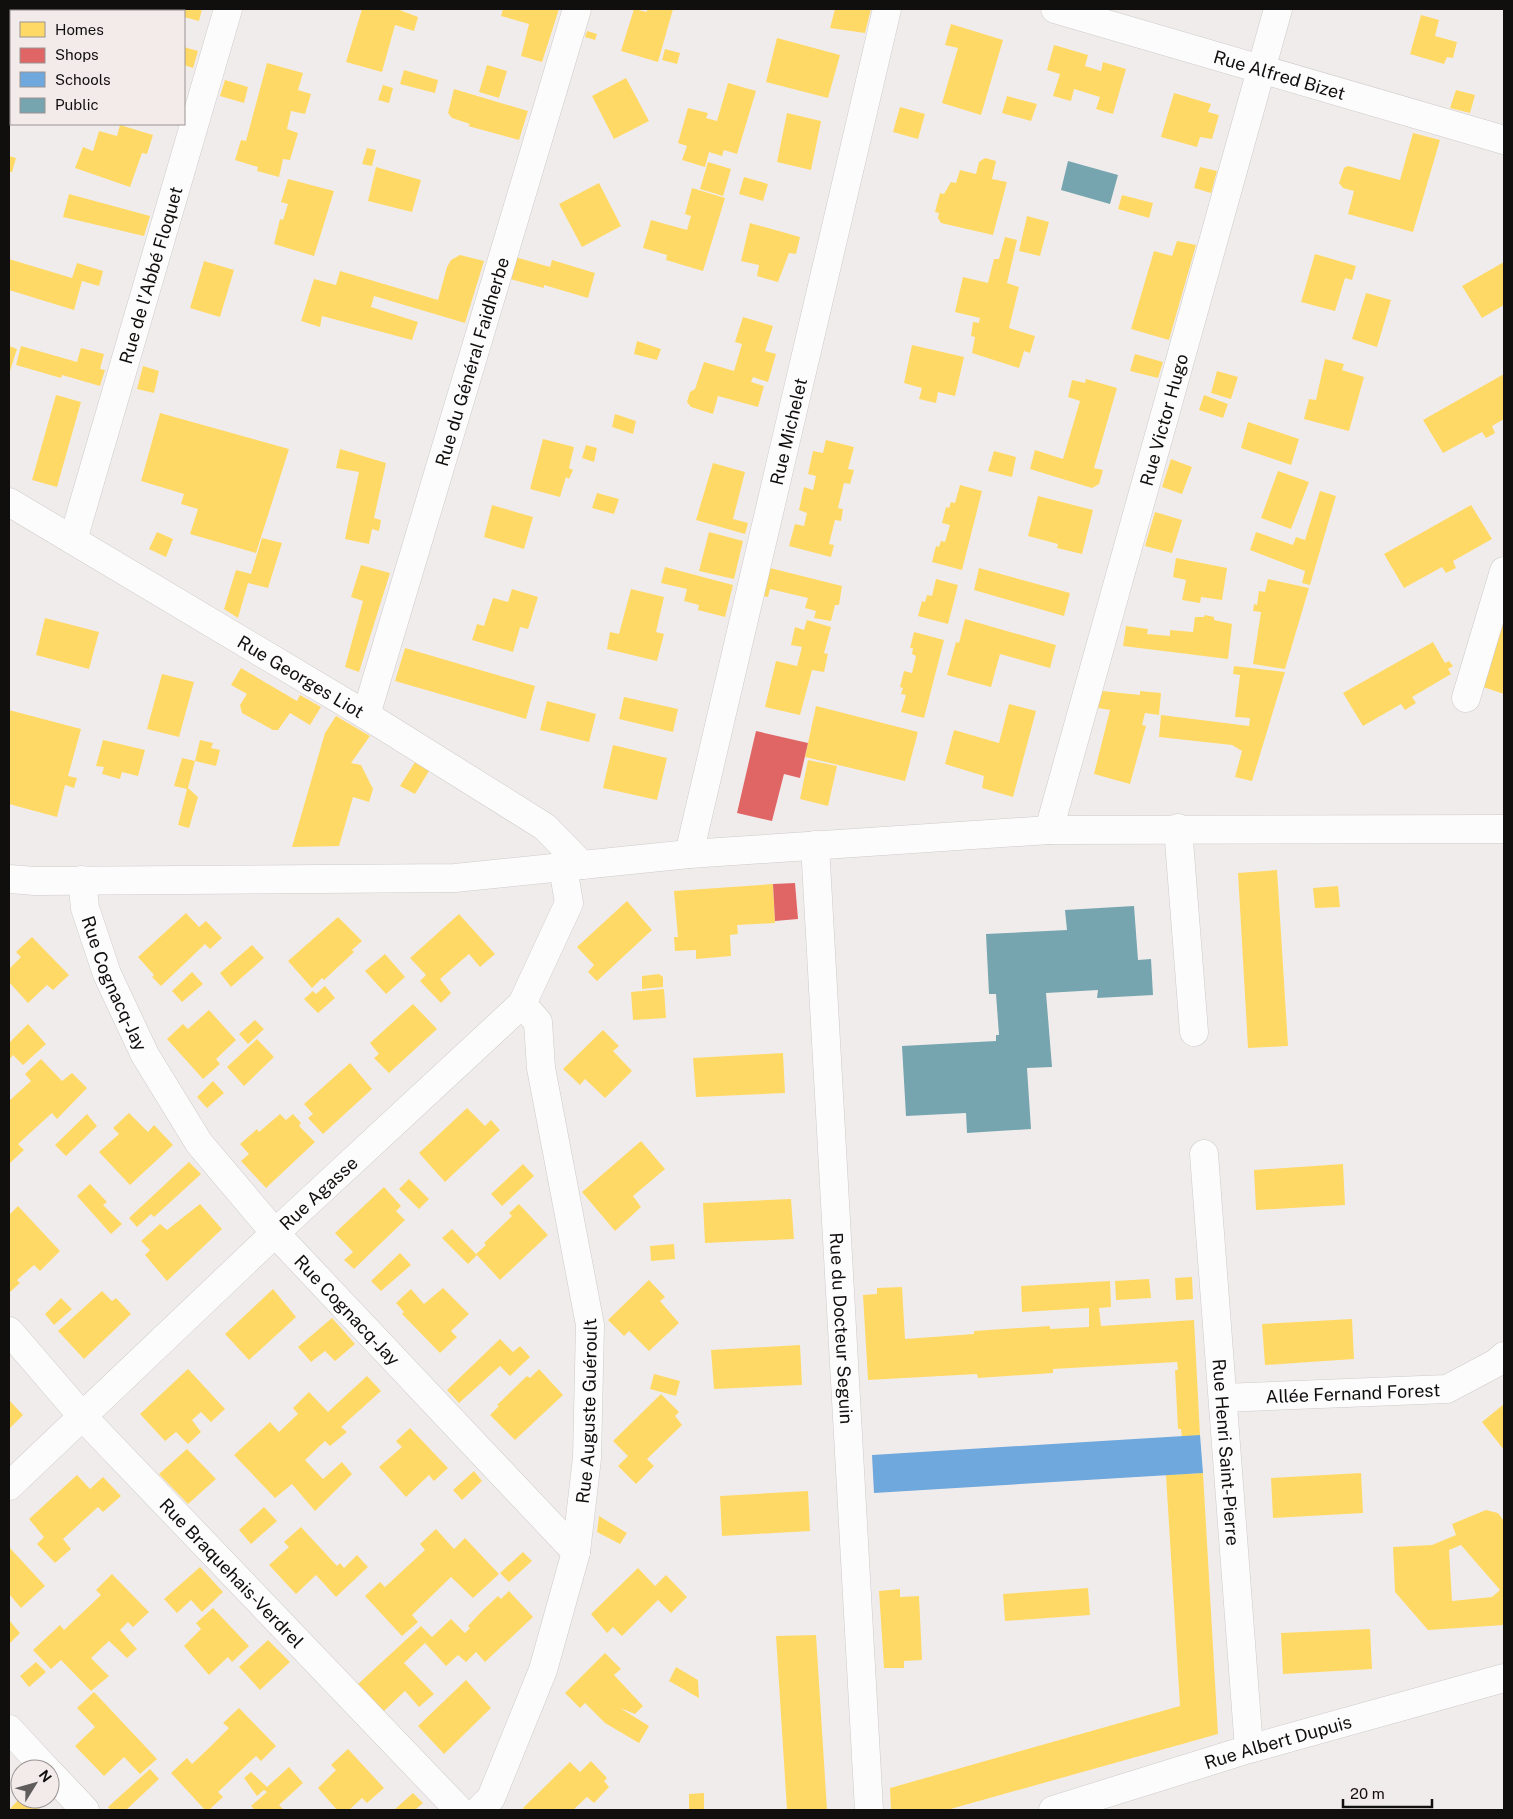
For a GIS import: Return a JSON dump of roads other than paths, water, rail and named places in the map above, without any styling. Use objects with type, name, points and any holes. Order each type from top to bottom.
[{"type":"street","name":"Rue de l'Abbé Floquet","points":[[73,540],[228,9]]},
{"type":"street","name":"Rue du Général Faidherbe","points":[[366,715],[577,9]]},
{"type":"street","name":"Rue Michelet","points":[[690,854],[887,9]]},
{"type":"street","name":"Rue Alfred Bizet","points":[[1055,9],[1504,140]]},
{"type":"street","name":"Rue Victor Hugo","points":[[1049,830],[1278,9]]},
{"type":"street","name":"Rue Georges Liot","points":[[9,502],[366,715],[545,827],[573,866]]},
{"type":"street","points":[[1466,698],[1504,571]]},
{"type":"street","points":[[1178,828],[1194,1032]]},
{"type":"street","points":[[9,879],[455,878],[690,854],[1049,830],[1504,828]]},
{"type":"street","name":"Rue du Docteur Seguin","points":[[815,845],[869,1810]]},
{"type":"street","name":"Rue Agasse","points":[[9,1486],[275,1233],[522,1004],[569,903],[573,866]]},
{"type":"street","name":"Rue Cognacq-Jay","points":[[82,880],[85,908],[107,974],[145,1055],[199,1143],[275,1233],[576,1552]]},
{"type":"street","name":"Rue Auguste Guéroult","points":[[479,1810],[491,1798],[543,1670],[576,1552],[587,1458],[590,1325],[543,1077],[538,1022],[522,1004]]},
{"type":"street","name":"Rue Henri Saint-Pierre","points":[[1204,1154],[1249,1749]]},
{"type":"street","name":"Rue Braquehais-Verdrel","points":[[9,1331],[82,1417],[459,1810]]},
{"type":"street","name":"Allée Fernand Forest","points":[[1223,1398],[1446,1389],[1496,1363],[1504,1356]]},
{"type":"street","name":"Rue Albert Dupuis","points":[[1053,1810],[1249,1749],[1504,1678]]},
{"type":"street","points":[[9,1729],[37,1759]]},
{"type":"street","points":[[60,1784],[85,1810]]}]
